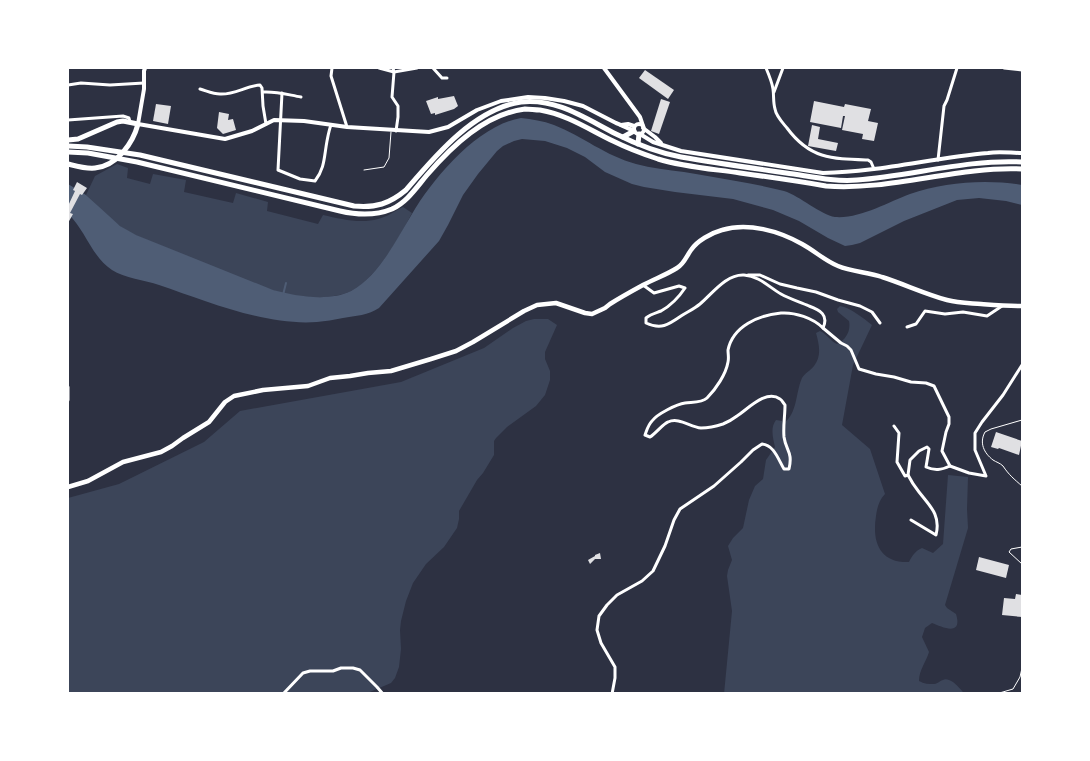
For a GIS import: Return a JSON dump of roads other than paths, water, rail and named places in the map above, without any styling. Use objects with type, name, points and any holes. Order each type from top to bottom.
[{"type":"highway","points":[[68,146],[140,155],[363,207],[393,200],[406,190],[448,143],[486,116],[510,105],[530,101],[550,103],[572,110],[622,137],[673,156],[837,180],[856,180],[976,163],[1022,162]]},
{"type":"highway","points":[[68,152],[88,153],[137,162],[353,214],[382,212],[397,206],[410,195],[439,162],[464,138],[502,115],[526,109],[568,117],[626,147],[659,159],[686,165],[836,187],[870,186],[987,169],[1022,169]]},
{"type":"highway","points":[[68,140],[78,139],[117,122],[138,124],[136,134],[128,147],[106,165],[90,168],[68,164]]},
{"type":"highway","points":[[591,129],[595,122]]},
{"type":"highway","points":[[622,137],[636,130],[638,144]]},
{"type":"main road","points":[[68,487],[88,481],[123,462],[161,452],[172,446],[208,422],[219,408],[234,396],[263,390],[308,386],[330,378],[391,371],[456,351],[474,342],[524,310],[537,305],[556,303],[577,311],[592,314],[642,285],[678,268],[696,245],[713,233],[722,230],[745,227],[762,229],[787,236],[837,266],[867,272],[945,300],[1002,306],[1022,306]]},
{"type":"street","points":[[145,68],[138,124],[225,139],[274,120],[396,131],[429,132],[448,127],[477,110],[501,101],[528,97],[564,101],[583,106],[616,124],[628,124],[653,142],[681,151],[823,173],[875,170],[989,152],[1022,153]]},
{"type":"street","points":[[332,68],[331,76],[347,127]]},
{"type":"street","points":[[379,68],[394,70],[417,68]]},
{"type":"street","points":[[433,68],[442,78],[446,78]]},
{"type":"street","points":[[604,68],[640,117],[643,127]]},
{"type":"street","points":[[766,68],[773,86],[775,109],[779,118],[788,131],[804,146],[812,152],[823,156],[839,159],[868,160],[875,170]]},
{"type":"street","points":[[774,93],[783,68]]},
{"type":"street","points":[[938,160],[944,106],[957,68]]},
{"type":"street","points":[[1004,68],[1022,70]]},
{"type":"street","points":[[394,70],[392,96],[398,106],[396,131]]},
{"type":"street","points":[[68,85],[81,83],[110,85],[144,83]]},
{"type":"street","points":[[200,90],[214,94],[226,94],[253,86],[260,86],[263,92],[266,124]]},
{"type":"street","points":[[263,92],[301,97]]},
{"type":"street","points":[[282,93],[278,170],[300,179],[315,182],[321,174],[331,125]]},
{"type":"street","points":[[636,112],[636,130]]},
{"type":"street","points":[[68,120],[123,116],[129,118],[130,122]]},
{"type":"street","points":[[636,130],[640,124],[661,144]]},
{"type":"street","points":[[636,130],[643,130],[643,127]]},
{"type":"street","points":[[642,285],[654,293],[679,286],[685,288],[666,307],[646,318],[646,322],[652,326],[672,323],[699,305],[725,282],[736,276],[745,275],[760,276],[780,284],[816,292],[860,306],[872,312],[880,323]]},
{"type":"street","points":[[745,275],[766,283],[782,295],[818,310],[824,316],[826,322],[823,328]]},
{"type":"street","points":[[907,327],[916,324],[925,311],[945,314],[963,312],[987,316],[1002,306]]},
{"type":"street","points":[[612,694],[615,667],[600,643],[597,630],[599,616],[617,595],[642,581],[652,570],[662,552],[680,509],[714,486],[762,444],[768,444],[784,469],[789,469],[791,461],[790,451],[784,440],[785,405],[779,398],[771,396],[761,399],[723,424],[702,428],[691,426],[678,420],[666,422],[650,437],[646,435],[647,429],[653,420],[663,412],[683,403],[706,400],[722,378],[728,362],[728,350],[741,327],[771,314],[789,312],[815,322],[847,346],[851,350],[859,369],[911,382],[932,385],[936,388],[949,417],[942,451],[950,466],[969,473],[986,476],[975,450],[976,433],[1022,365]]},
{"type":"street","points":[[68,387],[68,400]]},
{"type":"street","points":[[894,426],[899,434],[898,462],[905,476],[908,475]]},
{"type":"street","points":[[911,520],[936,535],[936,516],[908,475],[910,460],[919,451],[928,447],[926,467],[931,470],[940,470],[950,466]]},
{"type":"street","points":[[283,694],[297,678],[310,670],[333,671],[341,668],[353,668],[360,670],[383,694]]},
{"type":"lane","points":[[364,170],[384,167],[389,158],[391,130]]},
{"type":"lane","points":[[1022,420],[984,432],[982,441],[987,454],[1002,465],[1006,472],[1022,486]]},
{"type":"lane","points":[[1022,547],[1011,549],[1009,552],[1022,564]]},
{"type":"lane","points":[[996,694],[1013,689],[1020,677],[1022,668]]},
{"type":"waterway","points":[[283,295],[286,283]]}]
